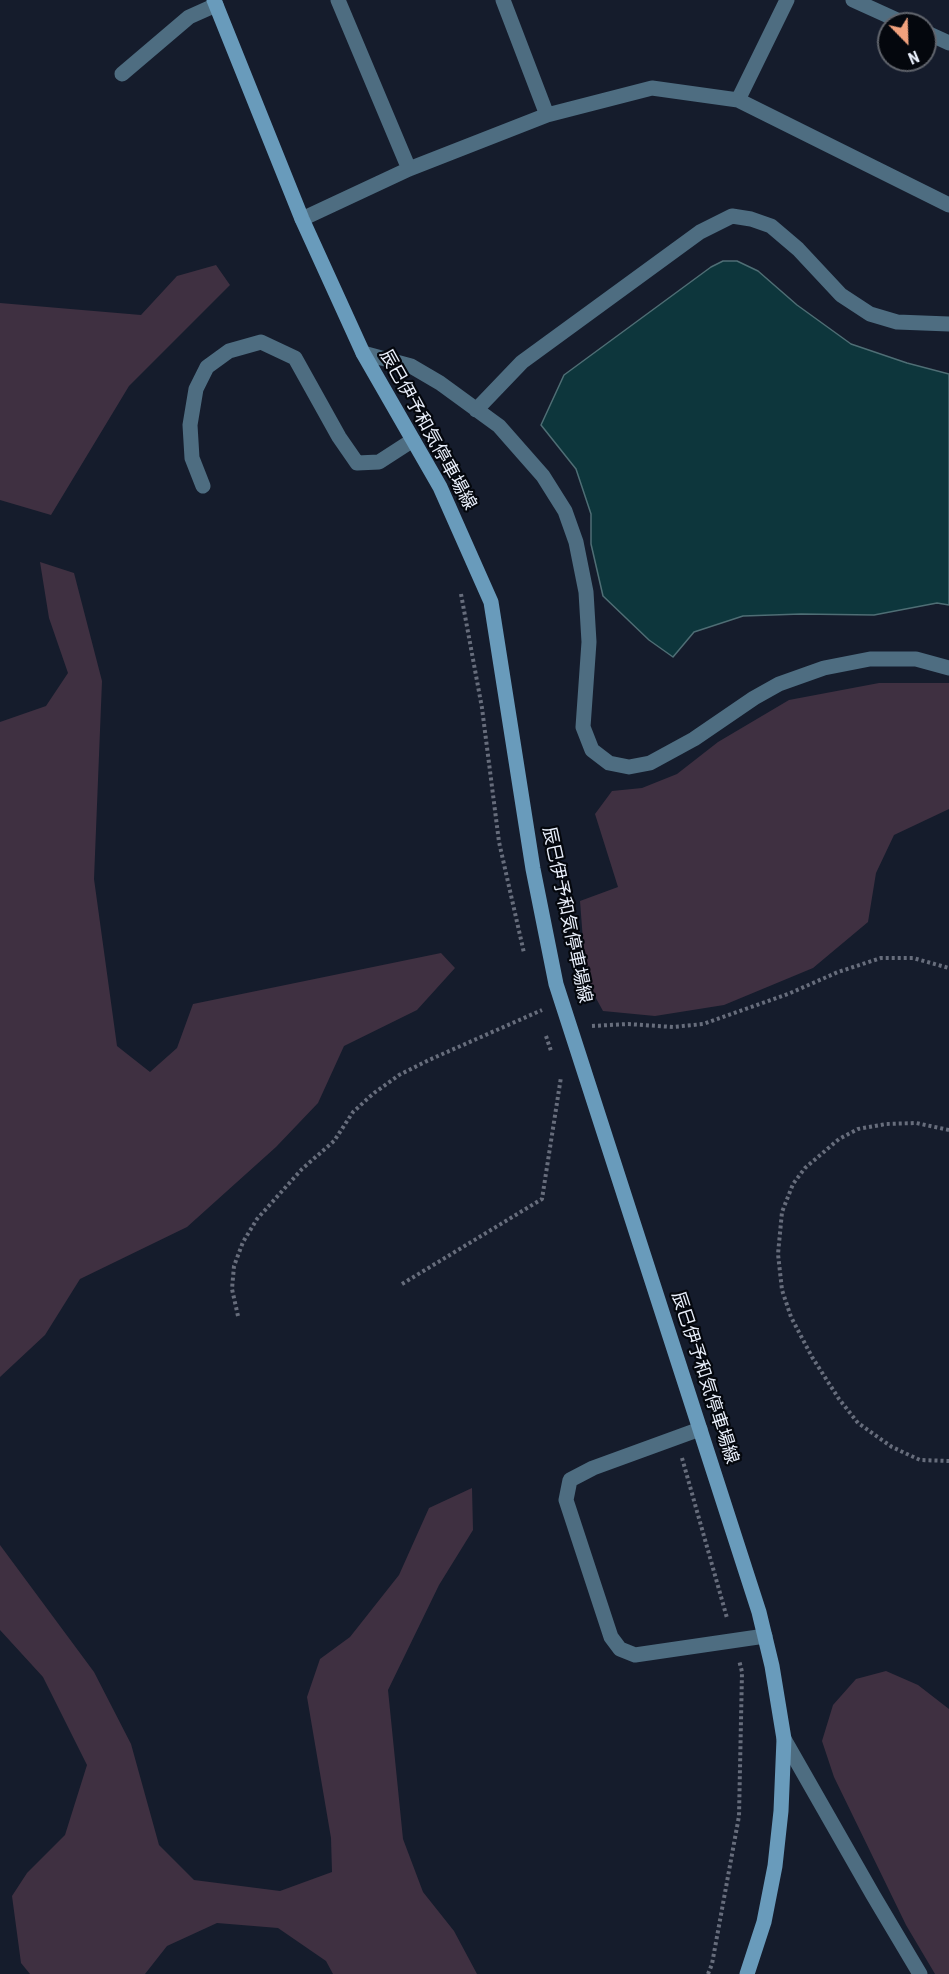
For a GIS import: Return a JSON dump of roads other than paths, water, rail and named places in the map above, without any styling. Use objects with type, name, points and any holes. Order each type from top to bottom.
[{"type":"main road","name":"辰巳伊予和気停車場線","points":[[215,2],[302,219],[363,353],[440,487],[491,602],[533,869],[556,984],[759,1612],[772,1666],[784,1739],[781,1811],[775,1866],[764,1922],[747,1974]]},
{"type":"street","points":[[338,0],[409,169]]},
{"type":"street","points":[[503,0],[547,115]]},
{"type":"street","points":[[738,100],[787,0]]},
{"type":"street","points":[[853,0],[880,12]]},
{"type":"street","points":[[122,74],[189,17],[215,2]]},
{"type":"street","points":[[302,219],[409,169],[547,115],[652,88],[738,100],[949,205]]},
{"type":"street","points":[[476,410],[522,362],[700,232],[732,216],[751,219],[771,226],[798,249],[841,295],[870,314],[897,322],[949,324]]},
{"type":"street","points":[[202,486],[192,458],[190,425],[196,388],[207,368],[229,351],[261,342],[295,358],[339,437],[357,463],[379,462],[412,440]]},
{"type":"street","points":[[363,353],[411,366],[440,383],[499,426],[543,476],[565,511],[576,542],[586,592],[589,642],[584,727],[592,750],[609,763],[629,767],[650,763],[694,739],[754,698],[779,684],[824,668],[870,659],[916,659],[949,668]]},
{"type":"street","points":[[700,1429],[594,1468],[570,1480],[566,1500],[611,1637],[620,1649],[635,1655],[765,1636]]},
{"type":"street","points":[[784,1739],[920,1974]]}]
